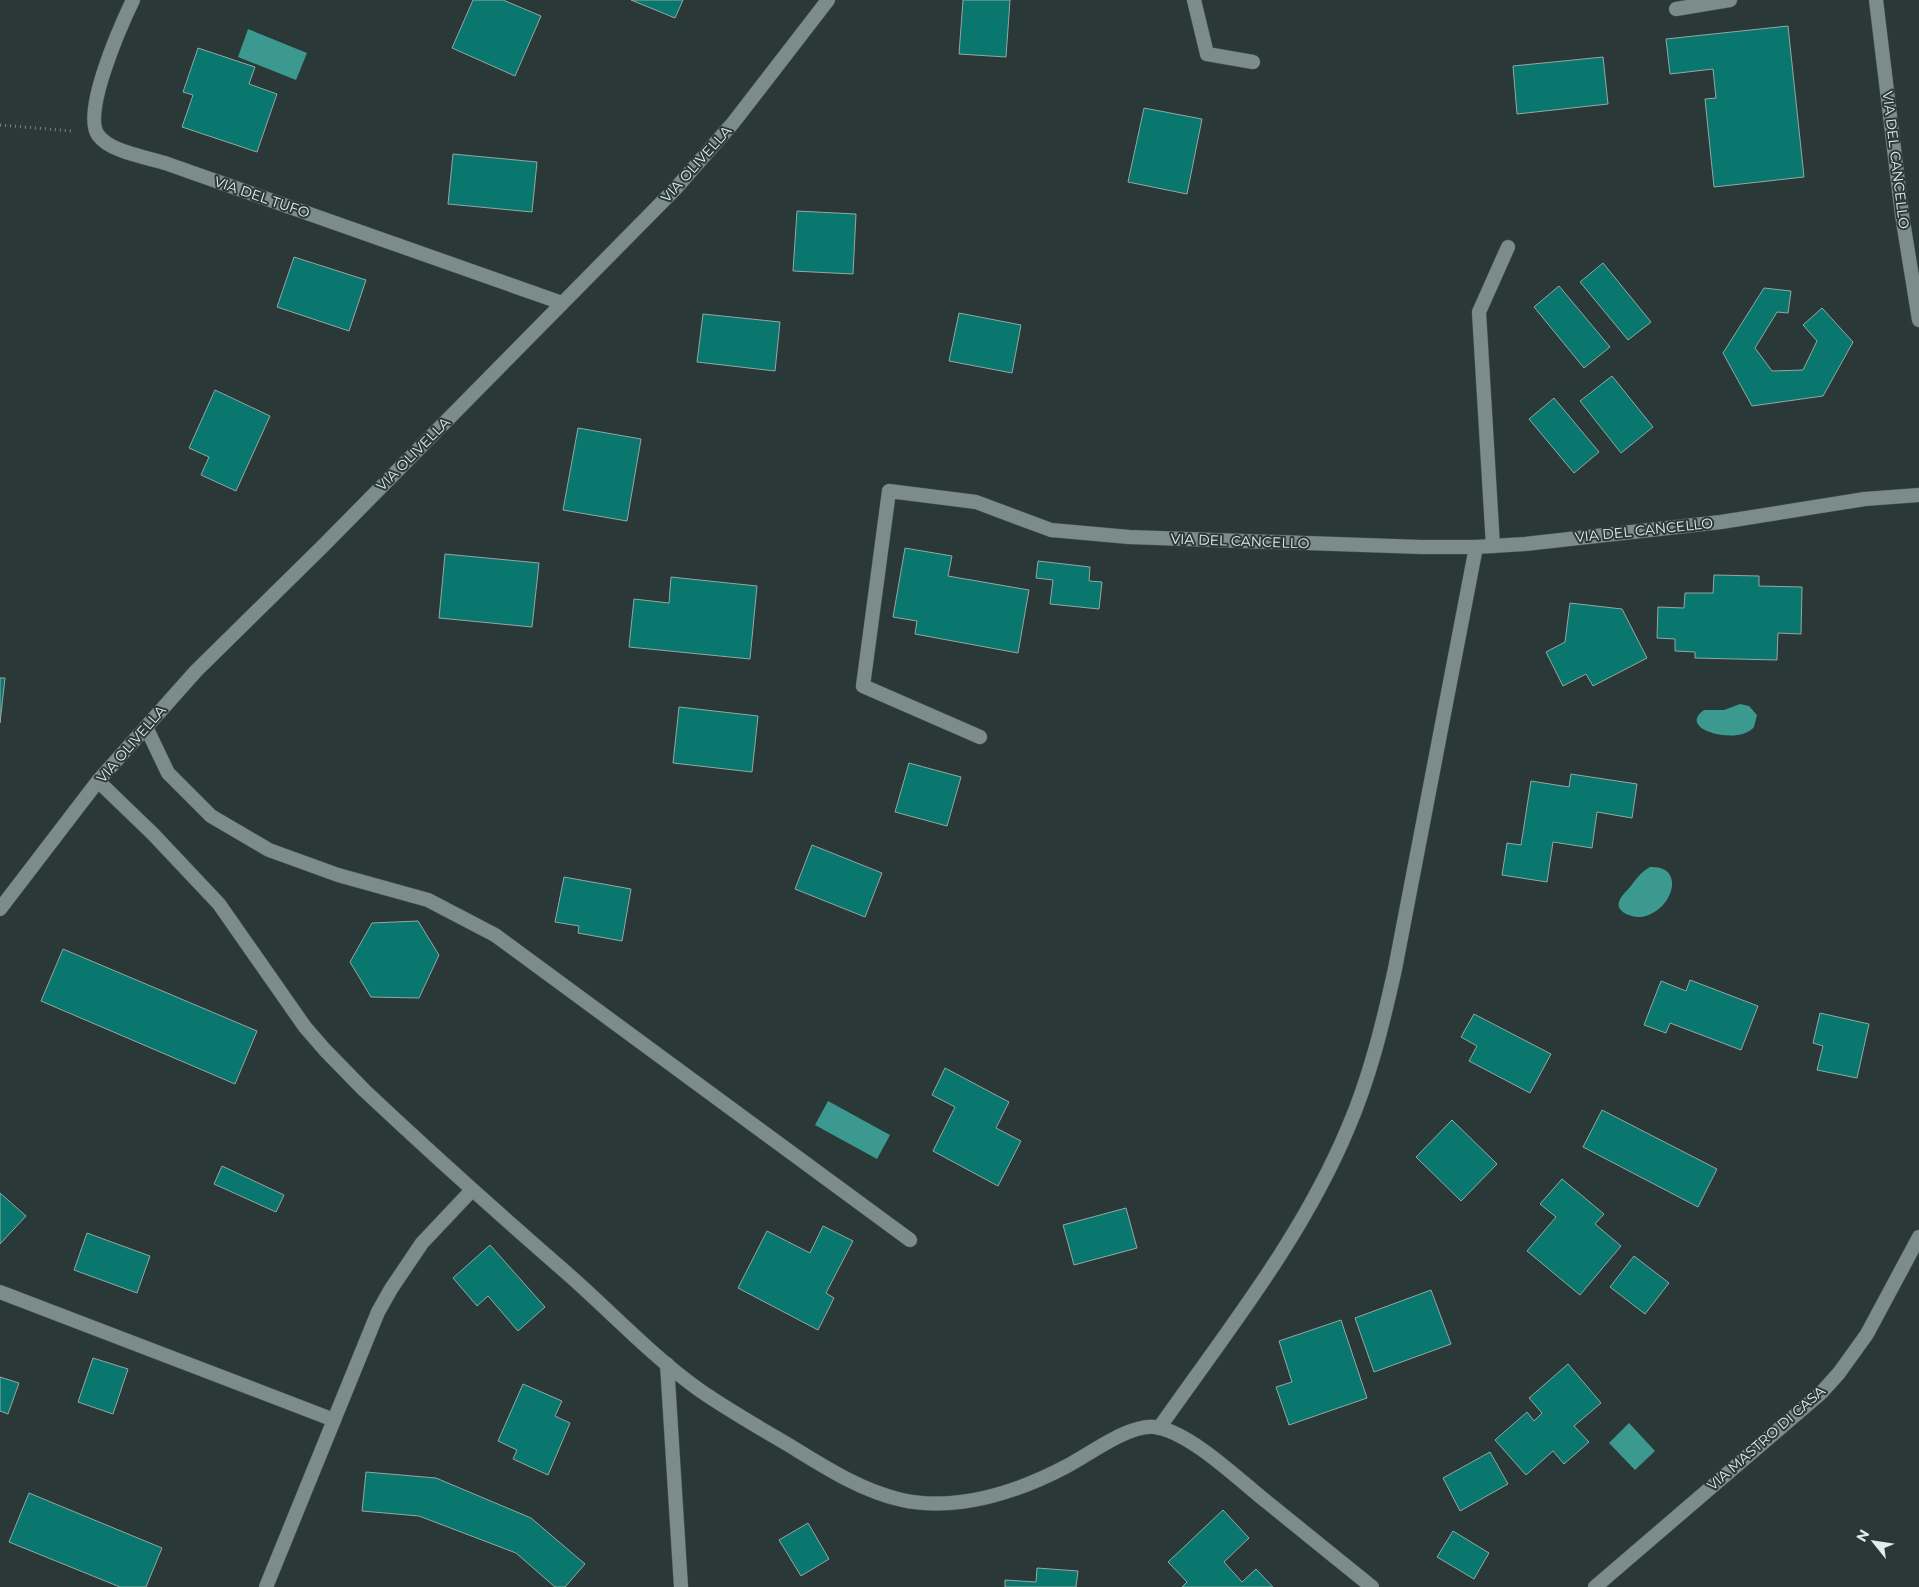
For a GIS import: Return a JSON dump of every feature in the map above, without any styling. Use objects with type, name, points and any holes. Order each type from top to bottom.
[{"type":"street","points":[[97,134],[93,120],[97,92],[133,0]]},
{"type":"street","name":"VIA OLIVELLA","points":[[0,909],[98,781],[196,671],[337,532],[676,188],[720,138],[828,0]]},
{"type":"street","points":[[1194,0],[1207,54],[1252,62]]},
{"type":"street","points":[[1676,9],[1730,0]]},
{"type":"street","name":"VIA DEL CANCELLO","points":[[1876,0],[1902,215],[1919,320]]},
{"type":"street","name":"VIA DEL TUFO","points":[[97,134],[105,142],[124,151],[165,163],[562,303]]},
{"type":"street","points":[[1493,546],[1479,312],[1508,247]]},
{"type":"street","name":"VIA DEL CANCELLO","points":[[980,737],[863,686],[889,491],[976,502],[1051,530],[1129,537],[1421,547],[1493,546],[1721,522],[1865,499],[1919,496]]},
{"type":"street","points":[[1159,1428],[1294,1234],[1321,1185],[1358,1103],[1382,1026],[1395,969],[1476,547]]},
{"type":"street","points":[[146,727],[168,773],[211,816],[269,850],[338,875],[428,900],[495,935],[910,1240]]},
{"type":"street","points":[[98,781],[153,834],[219,904],[285,1000],[325,1050],[364,1090],[666,1364],[728,1409],[834,1473],[866,1488],[900,1500],[925,1503],[966,1501],[1013,1489],[1066,1466],[1129,1432],[1151,1426],[1159,1428],[1185,1440],[1223,1467],[1372,1587]]},
{"type":"street","points":[[266,1587],[373,1324],[391,1289],[428,1234],[472,1190]]},
{"type":"street","name":"VIA MASTRO DI CASA","points":[[1595,1587],[1821,1393],[1839,1373],[1867,1334],[1919,1237]]},
{"type":"street","points":[[0,1292],[334,1420]]},
{"type":"street","points":[[666,1364],[681,1587]]},
{"type":"path","points":[[0,125],[97,134]]},
{"type":"water","points":[[248,29],[307,53],[296,80],[238,57]]},
{"type":"water","points":[[1740,704],[1749,706],[1757,715],[1754,727],[1747,733],[1724,735],[1713,733],[1703,729],[1698,724],[1697,717],[1704,710],[1724,710]]},
{"type":"water","points":[[1650,867],[1662,868],[1669,874],[1672,881],[1667,899],[1660,908],[1651,914],[1640,917],[1626,914],[1619,907],[1622,896],[1639,875]]},
{"type":"water","points":[[828,1101],[890,1135],[877,1159],[815,1125]]},
{"type":"water","points":[[1629,1423],[1655,1451],[1635,1470],[1609,1443]]},
{"type":"building","points":[[473,0],[503,0],[541,16],[515,76],[452,48]]},
{"type":"building","points":[[631,0],[683,0],[675,18]]},
{"type":"building","points":[[963,0],[1010,0],[1006,57],[959,54]]},
{"type":"building","points":[[1788,26],[1804,177],[1714,187],[1705,99],[1716,98],[1713,69],[1670,74],[1666,39]]},
{"type":"building","points":[[198,48],[255,67],[249,84],[277,94],[257,152],[182,127],[193,95],[183,92]]},
{"type":"building","points":[[1603,57],[1608,104],[1517,114],[1513,66]]},
{"type":"building","points":[[1144,108],[1202,119],[1187,194],[1128,182]]},
{"type":"building","points":[[453,154],[537,162],[532,212],[448,204]]},
{"type":"building","points":[[797,211],[856,214],[853,274],[793,271]]},
{"type":"building","points":[[294,257],[366,280],[349,331],[277,307]]},
{"type":"building","points":[[1603,263],[1651,322],[1628,340],[1580,282]]},
{"type":"building","points":[[1559,286],[1610,347],[1584,368],[1534,307]]},
{"type":"building","points":[[1764,288],[1791,291],[1788,313],[1777,312],[1755,348],[1772,371],[1803,370],[1817,341],[1803,325],[1822,308],[1853,342],[1823,396],[1752,406],[1723,353]]},
{"type":"building","points":[[959,313],[1021,325],[1012,373],[949,361]]},
{"type":"building","points":[[703,314],[780,322],[775,371],[697,362]]},
{"type":"building","points":[[1612,376],[1653,427],[1621,453],[1580,401]]},
{"type":"building","points":[[215,390],[270,416],[236,491],[201,475],[209,457],[189,448]]},
{"type":"building","points":[[1554,398],[1599,452],[1574,473],[1529,419]]},
{"type":"building","points":[[578,428],[641,439],[627,521],[563,510]]},
{"type":"building","points":[[905,548],[952,556],[948,576],[1029,590],[1018,653],[915,634],[917,621],[893,617]]},
{"type":"building","points":[[445,554],[539,563],[532,627],[439,618]]},
{"type":"building","points":[[1038,561],[1090,567],[1089,581],[1102,582],[1099,609],[1050,604],[1053,580],[1036,578]]},
{"type":"building","points":[[1714,575],[1759,576],[1759,586],[1802,587],[1801,634],[1778,633],[1777,660],[1695,658],[1695,652],[1675,651],[1675,639],[1657,638],[1658,607],[1684,608],[1685,593],[1713,593]]},
{"type":"building","points":[[671,577],[757,586],[750,659],[629,647],[634,599],[669,603]]},
{"type":"building","points":[[1570,603],[1622,609],[1647,658],[1593,686],[1586,674],[1563,686],[1546,652],[1565,642]]},
{"type":"building","points":[[0,678],[5,678],[0,723]]},
{"type":"building","points":[[679,707],[758,716],[752,772],[673,763]]},
{"type":"building","points":[[909,763],[961,777],[947,826],[895,812]]},
{"type":"building","points":[[1571,774],[1637,784],[1632,818],[1597,812],[1592,848],[1553,842],[1547,882],[1502,875],[1507,843],[1521,845],[1531,781],[1569,787]]},
{"type":"building","points":[[812,845],[882,873],[865,917],[795,889]]},
{"type":"building","points":[[564,877],[631,889],[622,941],[578,933],[579,926],[555,922]]},
{"type":"building","points":[[418,921],[439,955],[419,998],[371,997],[350,962],[372,923]]},
{"type":"building","points":[[63,949],[257,1031],[235,1084],[41,1001]]},
{"type":"building","points":[[1690,980],[1758,1006],[1741,1050],[1670,1023],[1666,1033],[1644,1025],[1661,981],[1686,991]]},
{"type":"building","points":[[1820,1013],[1869,1024],[1857,1078],[1817,1070],[1823,1046],[1813,1043]]},
{"type":"building","points":[[1474,1014],[1551,1054],[1530,1093],[1469,1061],[1477,1046],[1461,1037]]},
{"type":"building","points":[[945,1068],[1009,1102],[996,1128],[1021,1141],[998,1186],[933,1151],[955,1107],[932,1095]]},
{"type":"building","points":[[1602,1110],[1717,1169],[1698,1207],[1583,1147]]},
{"type":"building","points":[[1452,1120],[1497,1164],[1461,1201],[1416,1157]]},
{"type":"building","points":[[222,1166],[284,1195],[276,1212],[214,1184]]},
{"type":"building","points":[[1562,1179],[1604,1214],[1595,1224],[1621,1246],[1580,1295],[1527,1251],[1556,1217],[1540,1204]]},
{"type":"building","points":[[0,1193],[26,1216],[0,1244]]},
{"type":"building","points":[[1126,1208],[1137,1248],[1074,1265],[1063,1225]]},
{"type":"building","points":[[823,1226],[853,1241],[826,1293],[834,1298],[818,1330],[738,1288],[767,1231],[810,1253]]},
{"type":"building","points":[[87,1233],[150,1256],[137,1293],[74,1270]]},
{"type":"building","points":[[490,1245],[545,1307],[518,1331],[488,1296],[477,1306],[453,1278]]},
{"type":"building","points":[[1634,1256],[1669,1283],[1645,1314],[1610,1287]]},
{"type":"building","points":[[1431,1290],[1451,1344],[1374,1372],[1355,1318]]},
{"type":"building","points":[[1341,1320],[1367,1398],[1289,1425],[1276,1387],[1292,1382],[1279,1341]]},
{"type":"building","points":[[93,1358],[128,1369],[113,1414],[78,1402]]},
{"type":"building","points":[[1568,1364],[1601,1403],[1574,1426],[1589,1442],[1564,1464],[1553,1451],[1526,1475],[1495,1440],[1527,1412],[1534,1421],[1542,1413],[1529,1398]]},
{"type":"building","points":[[0,1377],[19,1383],[8,1414],[0,1411]]},
{"type":"building","points":[[523,1384],[562,1401],[555,1416],[570,1423],[548,1475],[513,1459],[517,1450],[498,1441]]},
{"type":"building","points":[[1490,1452],[1508,1484],[1460,1511],[1443,1478]]},
{"type":"building","points":[[366,1472],[436,1478],[531,1518],[585,1564],[565,1587],[555,1587],[516,1553],[419,1516],[362,1511]]},
{"type":"building","points":[[29,1493],[162,1548],[146,1587],[120,1587],[9,1542]]},
{"type":"building","points":[[1223,1510],[1249,1538],[1224,1562],[1242,1582],[1256,1569],[1273,1587],[1182,1587],[1187,1582],[1168,1562]]},
{"type":"building","points":[[808,1523],[829,1559],[801,1576],[779,1540]]},
{"type":"building","points":[[1453,1531],[1489,1553],[1474,1579],[1437,1557]]},
{"type":"building","points":[[1037,1568],[1078,1571],[1076,1587],[1005,1587],[1005,1580],[1036,1582]]}]
